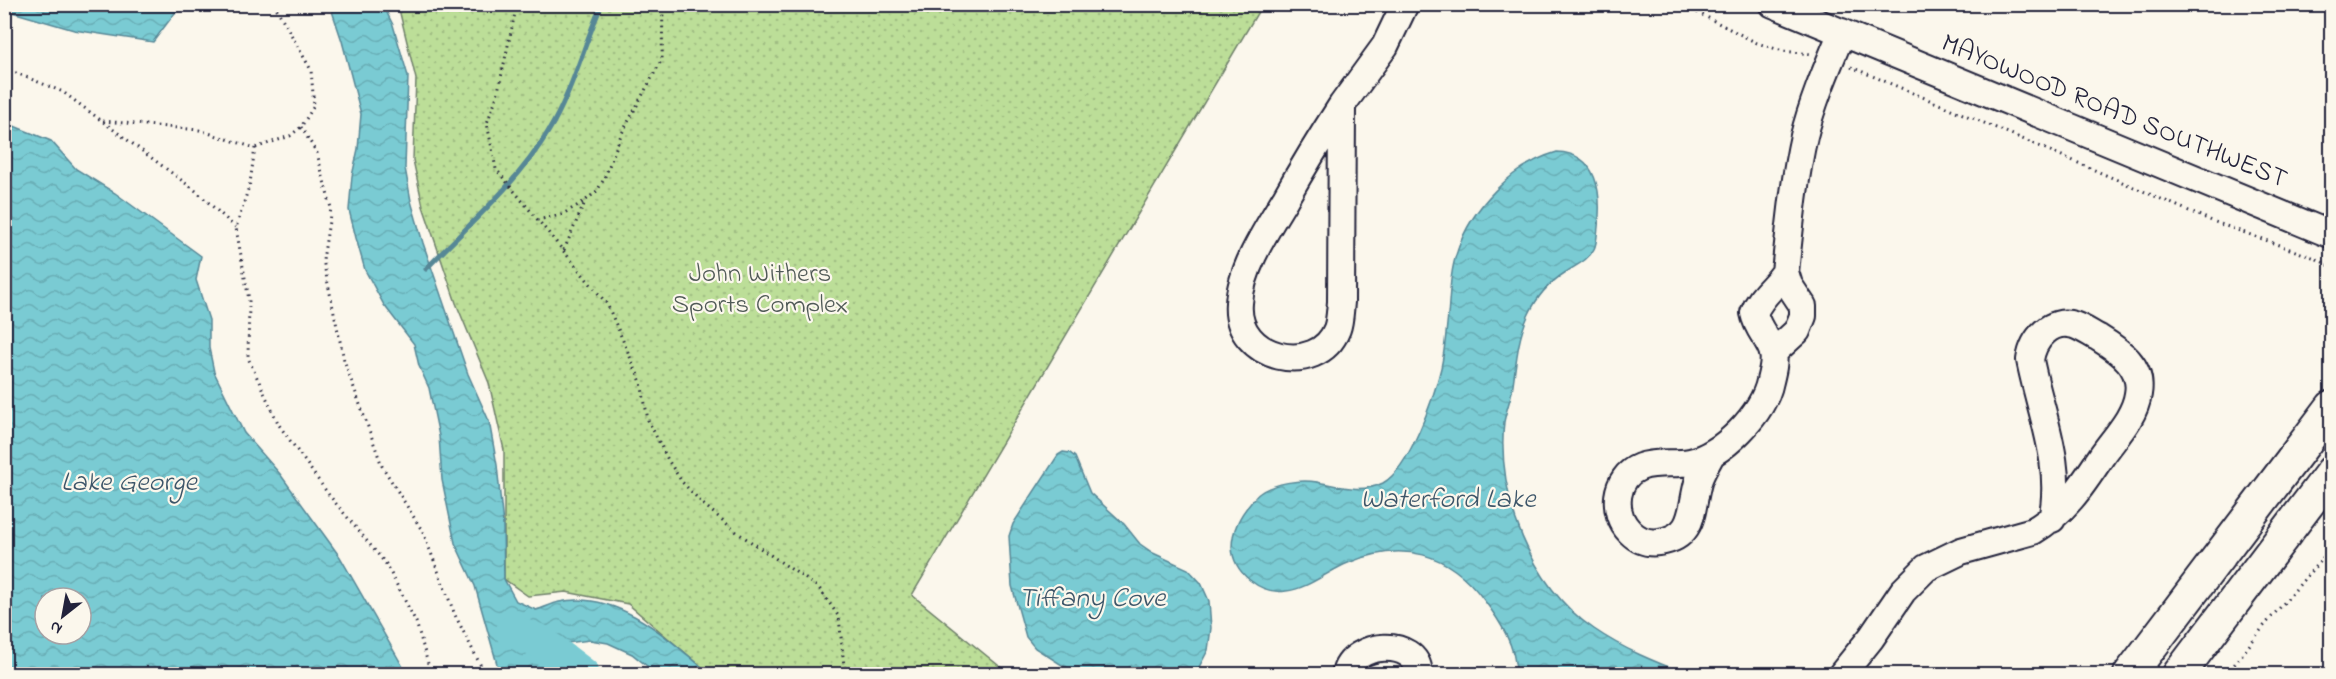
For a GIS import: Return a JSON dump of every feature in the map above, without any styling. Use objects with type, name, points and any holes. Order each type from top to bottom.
[{"type":"main road","points":[[2130,675],[2331,407]]},
{"type":"main road","points":[[2179,675],[2331,472]]},
{"type":"street","points":[[1342,105],[1341,302],[1336,330],[1331,339],[1313,352],[1290,358],[1276,357],[1257,346],[1242,327],[1239,317],[1240,293],[1251,261],[1266,231],[1342,105],[1385,46],[1404,4]]},
{"type":"street","name":"MAYOWOOD ROAD SOUTHWEST","points":[[1773,4],[2331,235]]},
{"type":"street","points":[[1773,353],[1797,331],[1803,316],[1803,306],[1789,285],[1785,272],[1798,165],[1818,87],[1842,32]]},
{"type":"street","points":[[1711,454],[1746,424],[1762,403],[1770,382],[1773,353],[1759,330],[1754,313],[1762,297],[1777,284],[1785,272]]},
{"type":"street","points":[[1842,675],[1903,591],[1926,568],[1961,551],[2033,531],[2052,519],[2082,486],[2134,409],[2139,386],[2138,376],[2126,357],[2082,328],[2066,324],[2046,330],[2040,335],[2031,350],[2030,360],[2051,445],[2055,473],[2055,504],[2052,519]]},
{"type":"street","points":[[1345,675],[1349,663],[1362,653],[1387,648],[1400,649],[1408,653],[1415,660],[1419,675]]},
{"type":"path","points":[[103,121],[199,130],[255,148],[290,136],[301,127],[314,106],[311,70],[274,4]]},
{"type":"path","points":[[517,4],[497,96],[488,123],[496,169],[607,304],[641,382],[648,420],[682,482],[704,505],[738,533],[819,588],[839,617],[844,666],[848,675]]},
{"type":"path","points":[[537,220],[561,215],[597,191],[621,135],[662,59],[663,4]]},
{"type":"path","points":[[1681,4],[1757,43],[1782,51],[1831,59],[2212,221],[2315,258],[2331,267]]},
{"type":"path","points":[[4,68],[63,92],[196,190],[236,228]]},
{"type":"path","points":[[301,127],[317,153],[332,208],[323,260],[344,360],[382,466],[423,532],[455,615],[485,675]]},
{"type":"path","points":[[255,148],[250,183],[236,228],[249,300],[248,358],[279,425],[329,495],[386,564],[416,622],[431,675]]},
{"type":"path","points":[[564,250],[585,201]]},
{"type":"path","points":[[2228,675],[2264,626],[2331,547]]},
{"type":"green space","name":"John Withers Sports Complex","points":[[398,5],[1262,5],[912,595],[1009,674],[710,674],[628,604],[566,592],[528,596],[504,579],[504,450],[489,383],[456,303],[423,206],[413,160],[416,79]]},
{"type":"water","points":[[4,5],[179,5],[153,42],[74,30],[5,10]]},
{"type":"water","points":[[330,5],[383,5],[393,25],[408,76],[405,168],[411,201],[468,374],[489,421],[497,465],[503,525],[504,579],[516,601],[536,610],[559,602],[581,600],[602,603],[622,610],[642,620],[660,633],[710,674],[657,674],[632,654],[608,643],[590,640],[550,645],[563,674],[502,674],[497,664],[475,586],[455,543],[442,480],[439,436],[429,388],[419,366],[414,344],[384,305],[365,270],[356,238],[349,210],[361,114]]},
{"type":"water","name":"Lake George","points":[[4,122],[51,141],[76,169],[115,193],[201,256],[196,280],[209,320],[209,348],[214,372],[244,433],[280,474],[340,557],[407,674],[5,674]]},
{"type":"water","name":"Waterford Lake","points":[[1557,152],[1571,154],[1589,167],[1598,189],[1597,238],[1594,249],[1588,257],[1554,281],[1539,297],[1531,309],[1521,334],[1512,391],[1504,422],[1503,450],[1512,509],[1522,537],[1536,564],[1552,589],[1572,611],[1616,643],[1687,674],[1516,674],[1510,644],[1496,616],[1484,600],[1456,571],[1440,561],[1423,555],[1387,552],[1368,556],[1340,566],[1302,587],[1286,591],[1258,586],[1243,573],[1234,557],[1232,541],[1237,524],[1254,499],[1266,490],[1280,484],[1303,481],[1358,489],[1383,483],[1393,475],[1420,431],[1438,381],[1453,267],[1463,236],[1483,204],[1495,190],[1524,167]]},
{"type":"water","name":"Tiffany Cove","points":[[1063,452],[1075,457],[1090,493],[1124,524],[1140,544],[1153,553],[1188,569],[1201,583],[1209,601],[1211,628],[1208,650],[1199,667],[1192,674],[1076,674],[1035,648],[1026,637],[1012,586],[1009,536],[1013,524],[1058,455]]},
{"type":"waterway","points":[[426,269],[507,187],[536,151],[564,101],[602,4]]},
{"type":"waterway","points":[[512,632],[538,640],[583,674]]}]
